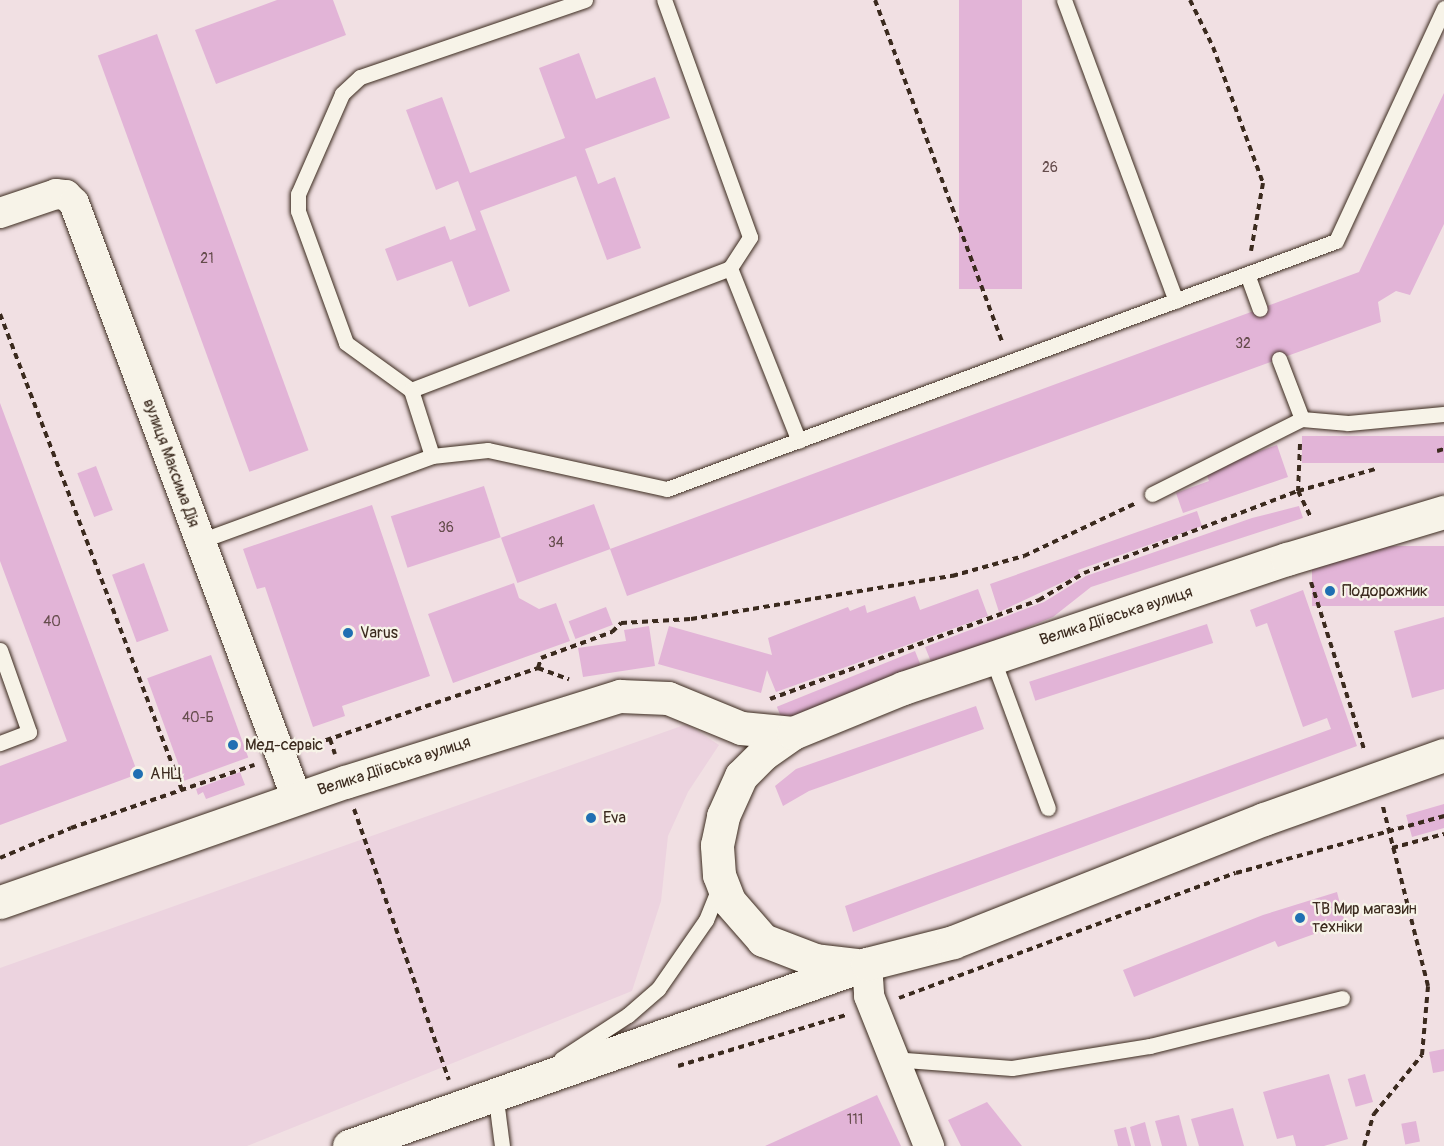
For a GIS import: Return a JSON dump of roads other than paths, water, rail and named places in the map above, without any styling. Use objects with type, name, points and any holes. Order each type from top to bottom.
[{"type":"main road","name":"Велика Діївська вулиця","points":[[867,964],[815,960],[763,940],[729,902],[719,874],[717,845],[723,816],[741,776],[793,733],[862,702],[992,657],[1444,512]]},
{"type":"main road","name":"Велика Діївська вулиця","points":[[0,902],[345,782],[620,696],[668,698],[741,728],[793,733]]},
{"type":"main road","name":"Велика Діївська вулиця","points":[[349,1146],[457,1104],[867,964],[953,942],[1264,819],[1444,755]]},
{"type":"street","name":"вулиця Максима Дія","points":[[0,213],[56,194],[66,195],[74,203],[297,799]]},
{"type":"street","points":[[867,964],[873,1007],[892,1059],[929,1146]]},
{"type":"lane","points":[[432,456],[411,390],[346,343],[298,211],[298,194],[338,104],[360,77],[585,0]]},
{"type":"lane","points":[[411,390],[730,268],[750,237],[664,0]]},
{"type":"lane","points":[[1064,0],[1176,301]]},
{"type":"lane","points":[[200,541],[432,456],[488,450],[667,489],[1010,365],[1336,242],[1444,8]]},
{"type":"lane","points":[[730,268],[798,441]]},
{"type":"lane","points":[[1247,274],[1260,309]]},
{"type":"lane","points":[[1279,359],[1302,419]]},
{"type":"lane","points":[[1152,494],[1302,419],[1348,423],[1444,414]]},
{"type":"lane","points":[[0,650],[29,732],[0,742]]},
{"type":"lane","points":[[992,657],[1048,808]]},
{"type":"lane","name":"Велика Діївська вулиця","points":[[529,1081],[628,1015],[658,989],[706,920],[719,892],[719,874]]},
{"type":"lane","points":[[892,1059],[1012,1068],[1150,1046],[1342,998]]},
{"type":"lane","points":[[495,1092],[502,1146]]},
{"type":"place","name":"Подорожник","points":[[1330,591]]},
{"type":"place","name":"Varus","points":[[348,633]]},
{"type":"place","name":"Мед-сервіс","points":[[233,745]]},
{"type":"place","name":"АНЦ","points":[[138,774]]},
{"type":"place","name":"Eva","points":[[591,818]]},
{"type":"place","name":"ТВ Мир магазин техніки","points":[[1300,918]]}]
